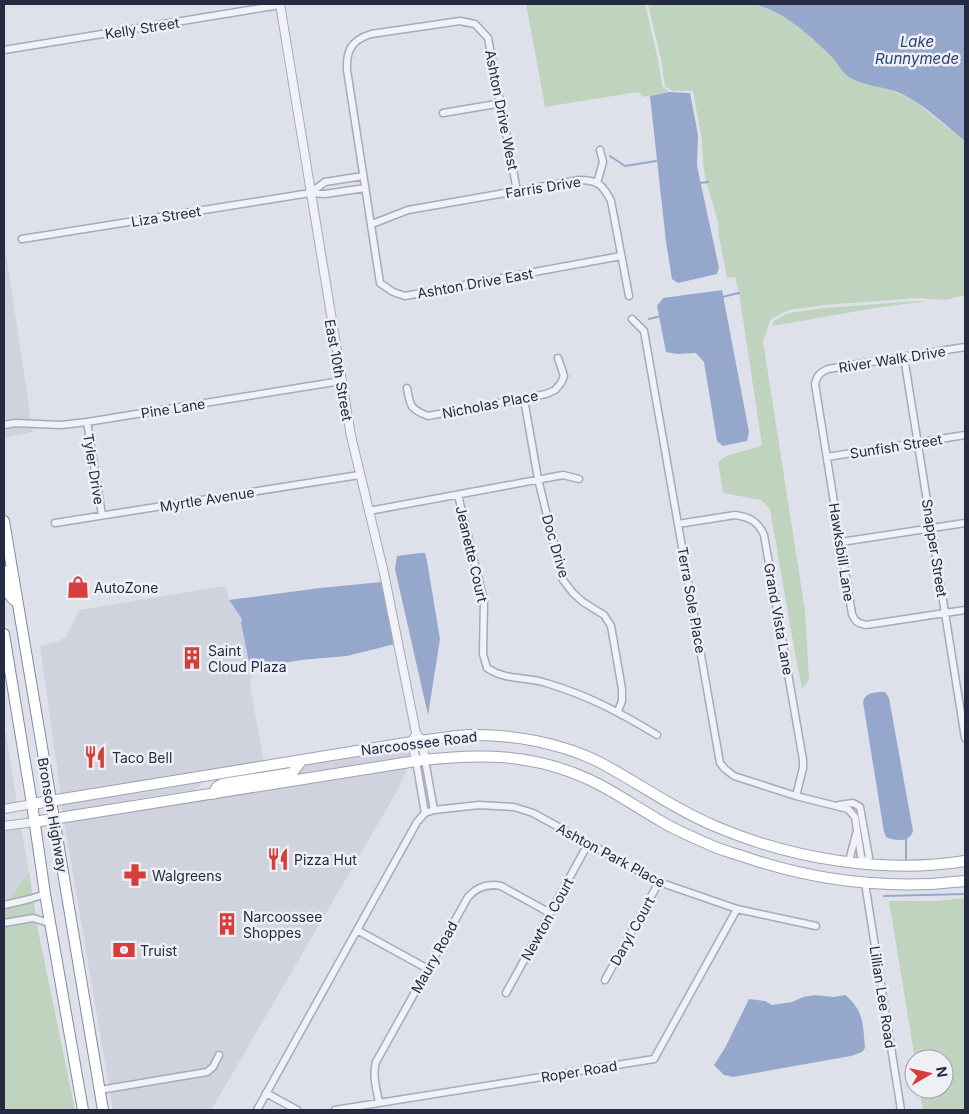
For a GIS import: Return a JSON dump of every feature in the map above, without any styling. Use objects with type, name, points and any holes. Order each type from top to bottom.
[{"type":"main road","name":"Bronson Highway","points":[[4,521],[103,1110]]},
{"type":"main road","points":[[4,571],[6,592],[17,602]]},
{"type":"main road","name":"Bronson Highway","points":[[4,634],[32,804],[44,894],[83,1110]]},
{"type":"main road","name":"Narcoossee Road","points":[[32,804],[302,760],[417,739],[468,735],[494,736],[532,741],[561,748],[600,762],[661,798],[717,827],[790,850],[865,864],[934,865],[965,862]]},
{"type":"main road","name":"Narcoossee Road","points":[[34,822],[421,760],[470,755],[494,755],[531,760],[564,769],[607,788],[661,822],[708,844],[782,869],[814,876],[865,883],[926,884],[965,881]]},
{"type":"main road","points":[[213,794],[217,786],[222,784],[292,773],[302,760]]},
{"type":"main road","points":[[865,864],[865,883]]},
{"type":"main road","points":[[69,1033],[75,1037],[88,1110]]},
{"type":"street","name":"Kelly Street","points":[[4,50],[280,5]]},
{"type":"street","name":"East 10th Street","points":[[280,5],[341,381],[359,475],[401,652],[421,760]]},
{"type":"street","name":"Ashton Drive West","points":[[363,176],[347,70],[347,58],[352,46],[359,38],[371,34],[460,21],[475,24],[488,38],[502,103],[517,191]]},
{"type":"street","points":[[443,113],[502,103]]},
{"type":"street","points":[[597,183],[603,162],[600,150]]},
{"type":"street","points":[[310,193],[325,182],[363,176]]},
{"type":"street","name":"Ashton Drive East","points":[[363,176],[380,283],[394,292],[405,296],[621,256]]},
{"type":"street","name":"Farris Drive","points":[[372,224],[408,210],[579,180],[597,183],[606,190],[611,201],[629,296]]},
{"type":"street","points":[[310,193],[325,194],[365,188]]},
{"type":"street","name":"Liza Street","points":[[22,239],[310,193]]},
{"type":"street","name":"Terra Sole Place","points":[[632,319],[644,331],[720,763],[734,776],[796,796],[827,805],[853,803],[860,807],[869,857],[865,864]]},
{"type":"street","name":"River Walk Drive","points":[[820,372],[828,369],[965,348]]},
{"type":"street","name":"Snapper Street","points":[[904,357],[945,613],[962,698],[965,738]]},
{"type":"street","name":"Nicholas Place","points":[[407,388],[409,404],[415,411],[428,416],[524,399],[546,394],[555,390],[561,383],[564,376],[558,358]]},
{"type":"street","name":"Hawksbill Lane","points":[[820,372],[816,377],[815,384],[852,614],[858,624],[866,625],[965,610]]},
{"type":"street","name":"Pine Lane","points":[[4,425],[15,423],[61,425],[87,422],[341,381]]},
{"type":"street","name":"Doc Drive","points":[[524,399],[538,480],[564,580],[573,593],[583,602],[604,615],[611,626],[622,689],[622,701],[618,711]]},
{"type":"street","name":"Tyler Drive","points":[[87,422],[102,515]]},
{"type":"street","name":"Sunfish Street","points":[[827,457],[965,435]]},
{"type":"street","name":"Myrtle Avenue","points":[[56,522],[359,475]]},
{"type":"street","points":[[369,511],[563,475],[579,479]]},
{"type":"street","name":"Jeanette Court","points":[[458,495],[484,601],[483,654],[487,668],[497,675],[543,682],[581,695],[618,711],[658,735]]},
{"type":"street","name":"Grand Vista Lane","points":[[678,524],[740,516],[747,517],[761,528],[764,535],[803,760],[803,768],[796,796]]},
{"type":"street","points":[[841,542],[965,522]]},
{"type":"street","points":[[421,760],[434,810]]},
{"type":"street","points":[[257,1110],[417,822],[425,813],[421,760]]},
{"type":"street","points":[[4,809],[32,804]]},
{"type":"street","name":"Ashton Park Place","points":[[425,813],[479,804],[514,807],[541,817],[659,882],[737,909],[816,926]]},
{"type":"street","name":"Terra Sole Place","points":[[837,805],[848,808],[855,817],[861,856],[865,864]]},
{"type":"street","points":[[4,826],[34,822]]},
{"type":"street","points":[[849,861],[856,832]]},
{"type":"street","name":"Newton Court","points":[[506,993],[588,844]]},
{"type":"street","name":"Daryl Court","points":[[605,980],[659,882]]},
{"type":"street","name":"Lillian Lee Road","points":[[865,883],[901,1110]]},
{"type":"street","name":"Maury Road","points":[[379,1103],[375,1078],[376,1062],[468,897],[478,888],[493,884],[501,886],[550,913]]},
{"type":"street","points":[[4,905],[44,894]]},
{"type":"street","name":"Roper Road","points":[[335,1110],[654,1058],[737,909]]},
{"type":"street","points":[[4,923],[33,918],[49,923]]},
{"type":"street","points":[[357,930],[428,969]]},
{"type":"street","points":[[100,1090],[207,1072],[213,1067],[219,1055]]},
{"type":"street","points":[[266,1093],[297,1110]]},
{"type":"shaded area","points":[[4,241],[33,432],[4,438]]},
{"type":"shaded area","points":[[225,586],[229,600],[242,619],[253,666],[250,685],[264,763],[209,770],[61,796],[40,646],[66,637],[79,610]]},
{"type":"shaded area","points":[[6,733],[17,804],[4,806],[4,734]]},
{"type":"shaded area","points":[[410,746],[412,758],[218,789],[292,770],[302,765]]},
{"type":"shaded area","points":[[409,765],[396,793],[211,1110],[113,1110],[64,821]]},
{"type":"shaded area","points":[[203,782],[195,790],[134,799],[117,806],[63,814],[61,802],[133,790],[134,794]]},
{"type":"shaded area","points":[[21,827],[29,872],[4,905],[4,830]]},
{"type":"green space","points":[[526,4],[645,4],[662,86],[669,92],[642,97],[637,92],[545,107]]},
{"type":"green space","points":[[648,4],[754,4],[766,8],[804,30],[827,50],[843,71],[910,98],[965,141],[965,295],[945,300],[917,298],[825,305],[789,310],[771,319],[763,341],[805,611],[809,680],[802,689],[770,509],[761,500],[723,493],[718,462],[728,456],[762,445],[739,293],[735,277],[727,278],[718,222],[705,177],[702,141],[693,91],[672,91],[665,86],[661,59]]},
{"type":"green space","points":[[927,301],[772,326],[774,321],[789,313],[825,308]]},
{"type":"green space","points":[[29,872],[38,930],[75,1110],[4,1110],[4,905]]},
{"type":"green space","points":[[965,898],[965,1110],[923,1110],[921,1099],[954,1099],[954,1049],[913,1049],[889,901],[937,901]]},
{"type":"water","name":"Lake Runnymede","points":[[754,4],[965,4],[965,141],[926,109],[900,93],[861,83],[849,77],[824,49],[787,18]]},
{"type":"water","points":[[669,92],[690,93],[698,135],[697,166],[719,268],[717,274],[678,283],[672,279],[666,242],[650,96]]},
{"type":"water","points":[[722,290],[749,432],[747,441],[723,446],[717,441],[704,362],[696,353],[677,354],[666,352],[657,306],[663,298]]},
{"type":"water","points":[[425,553],[427,561],[440,639],[428,715],[395,569],[397,556]]},
{"type":"water","points":[[382,582],[395,644],[347,656],[301,660],[254,668],[249,662],[241,623],[242,619],[229,600]]},
{"type":"water","points":[[885,692],[889,698],[913,831],[909,838],[902,840],[886,837],[884,832],[863,702],[867,695]]},
{"type":"water","points":[[815,995],[834,997],[845,995],[856,1006],[863,1025],[865,1048],[862,1052],[851,1056],[733,1077],[724,1075],[714,1065],[725,1048],[749,999],[765,1001],[772,1005],[792,1002],[803,997]]},
{"type":"waterway","points":[[610,156],[625,166],[656,161]]},
{"type":"waterway","points":[[700,183],[708,182]]},
{"type":"waterway","points":[[722,297],[739,293]]},
{"type":"waterway","points":[[649,319],[661,316]]},
{"type":"waterway","points":[[906,838],[906,860]]},
{"type":"waterway","points":[[884,896],[965,894]]},
{"type":"place","name":"AutoZone","points":[[78,587]]},
{"type":"place","name":"Saint Cloud Plaza","points":[[192,658]]},
{"type":"place","name":"Taco Bell","points":[[95,757]]},
{"type":"place","name":"Pizza Hut","points":[[278,859]]},
{"type":"place","name":"Walgreens","points":[[135,875]]},
{"type":"place","name":"Narcoossee Shoppes","points":[[227,924]]},
{"type":"place","name":"Truist","points":[[124,950]]}]
